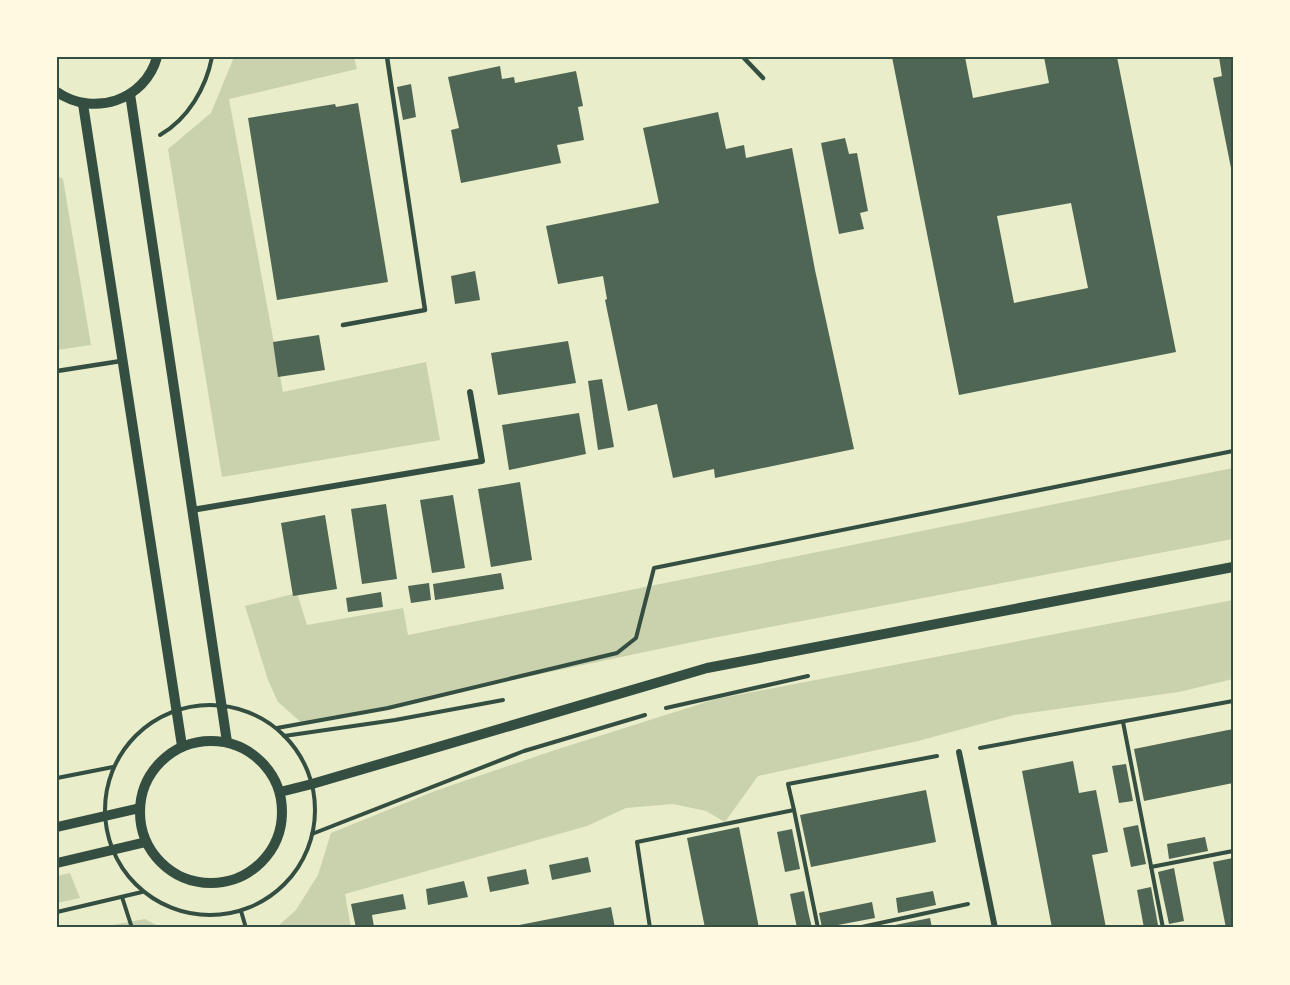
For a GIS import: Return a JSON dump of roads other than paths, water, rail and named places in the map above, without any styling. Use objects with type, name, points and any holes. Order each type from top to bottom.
[{"type":"street","points":[[57,92],[65,98],[83,104],[106,104],[130,94],[143,83],[155,65],[157,57]]},
{"type":"street","points":[[130,94],[227,742]]},
{"type":"street","points":[[83,104],[182,746]]},
{"type":"street","points":[[192,510],[482,461],[470,392]]},
{"type":"street","points":[[280,792],[321,782],[707,668],[1233,567]]},
{"type":"street","points":[[204,740],[227,742],[245,748],[272,774],[280,792],[282,813],[279,834],[270,853],[255,868],[237,879],[215,883],[194,881],[174,873],[158,860],[146,842],[141,825],[140,807],[144,788],[152,771],[165,756],[182,746],[204,740]]},
{"type":"street","points":[[958,752],[995,928]]},
{"type":"street","points":[[57,827],[140,807]]},
{"type":"street","points":[[57,863],[146,842]]},
{"type":"lane","points":[[343,325],[425,310],[387,57]]},
{"type":"lane","points":[[743,57],[763,78]]},
{"type":"lane","points":[[57,371],[122,361]]}]
